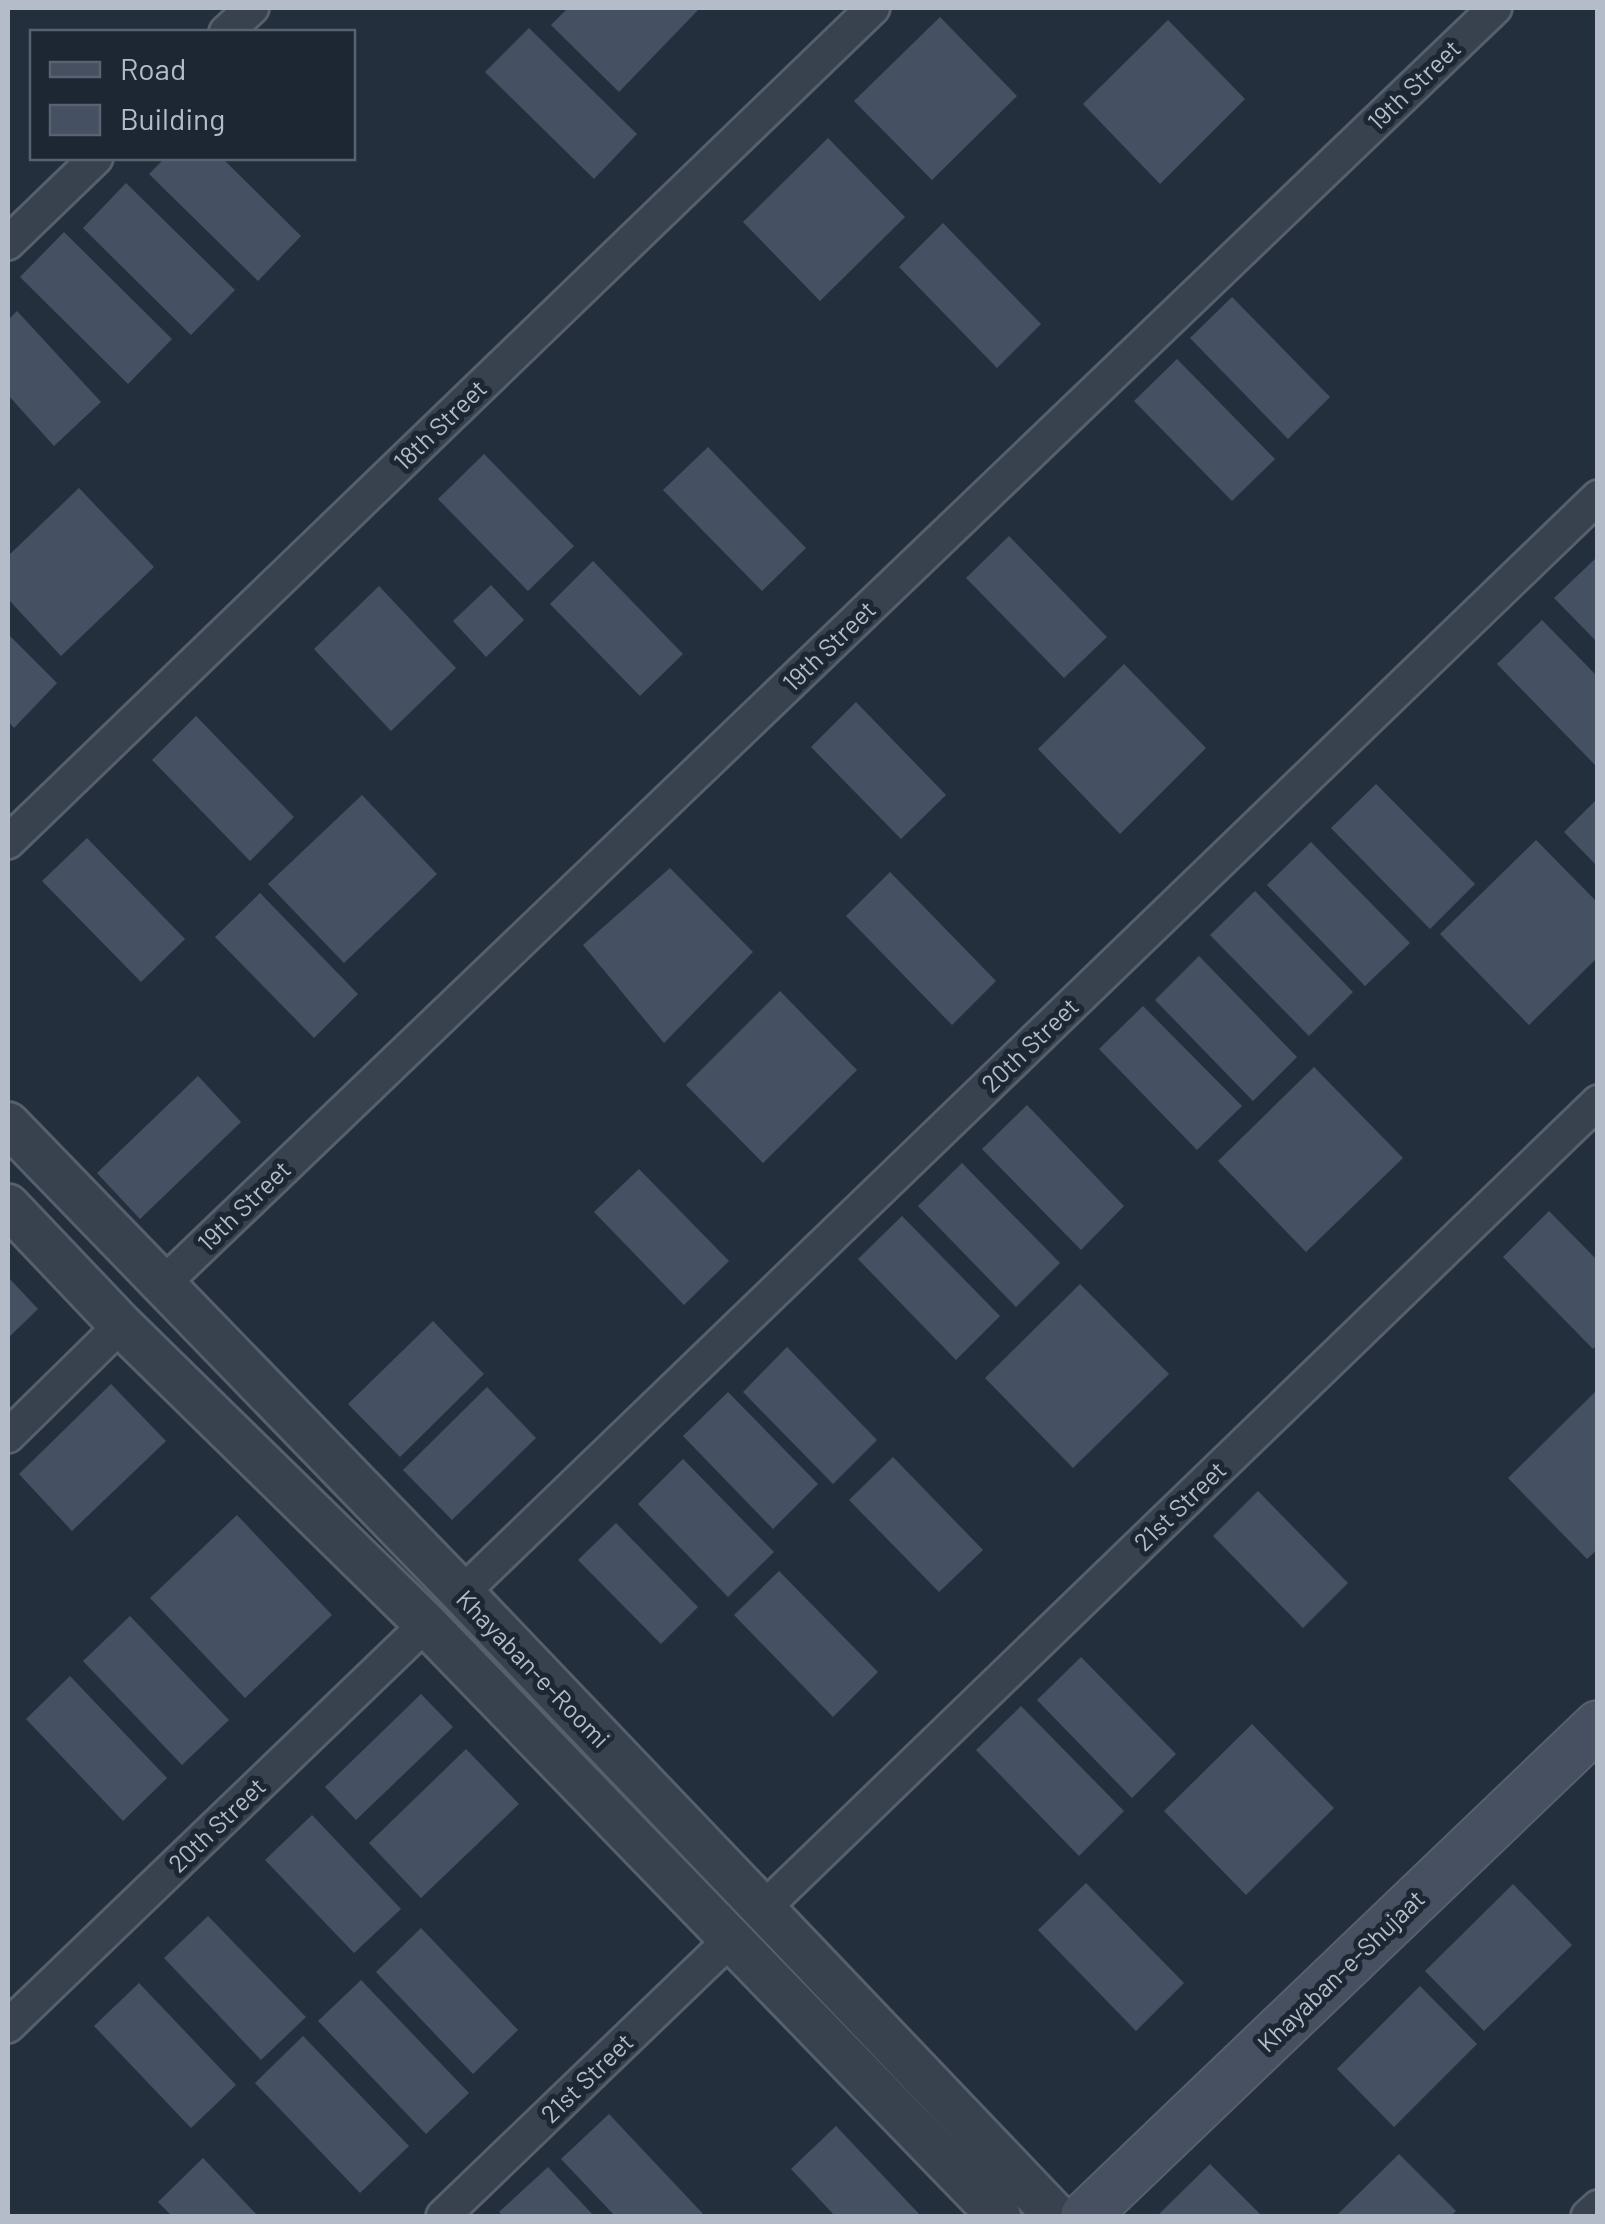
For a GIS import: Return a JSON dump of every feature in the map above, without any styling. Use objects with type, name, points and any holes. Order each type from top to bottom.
[{"type":"main road","name":"Khayaban-e-Shujaat","points":[[1085,2216],[1598,1725]]},
{"type":"street","points":[[228,30],[252,8]]},
{"type":"street","name":"18th Street","points":[[8,842],[873,8]]},
{"type":"street","name":"19th Street","points":[[163,1284],[1495,8]]},
{"type":"street","points":[[8,242],[94,160]]},
{"type":"street","name":"20th Street","points":[[462,1593],[1598,497]]},
{"type":"street","name":"21st Street","points":[[762,1910],[1598,1102]]},
{"type":"street","name":"Khayaban-e-Roomi","points":[[8,1124],[1056,2216]]},
{"type":"street","name":"Khayaban-e-Roomi","points":[[8,1206],[120,1325],[426,1624],[999,2216]]},
{"type":"street","points":[[8,1436],[120,1325]]},
{"type":"street","name":"20th Street","points":[[8,2026],[426,1624]]},
{"type":"street","name":"21st Street","points":[[443,2216],[730,1940]]},
{"type":"street","points":[[1588,2216],[1598,2207]]},
{"type":"building","points":[[568,8],[700,8],[619,92],[551,25]]},
{"type":"building","points":[[940,17],[1017,96],[932,180],[854,101]]},
{"type":"building","points":[[1168,20],[1245,99],[1160,184],[1083,104]]},
{"type":"building","points":[[529,28],[637,134],[594,179],[485,72]]},
{"type":"building","points":[[828,138],[905,217],[820,301],[743,222]]},
{"type":"building","points":[[163,160],[224,160],[301,236],[258,281],[149,174]]},
{"type":"building","points":[[126,183],[235,290],[191,335],[83,228]]},
{"type":"building","points":[[943,223],[1041,324],[997,368],[899,267]]},
{"type":"building","points":[[64,232],[172,339],[128,384],[20,277]]},
{"type":"building","points":[[1232,297],[1330,397],[1288,439],[1190,338]]},
{"type":"building","points":[[17,311],[101,402],[54,446],[8,395],[8,320]]},
{"type":"building","points":[[1177,359],[1275,459],[1232,501],[1134,401]]},
{"type":"building","points":[[708,447],[806,548],[762,591],[663,490]]},
{"type":"building","points":[[484,454],[574,546],[528,591],[438,499]]},
{"type":"building","points":[[79,488],[154,567],[61,656],[8,599],[8,556]]},
{"type":"building","points":[[1009,536],[1107,637],[1064,678],[966,578]]},
{"type":"building","points":[[1598,556],[1598,643],[1554,598]]},
{"type":"building","points":[[593,561],[683,654],[640,696],[550,604]]},
{"type":"building","points":[[491,585],[524,620],[486,657],[453,621]]},
{"type":"building","points":[[379,586],[456,668],[391,731],[314,649]]},
{"type":"building","points":[[1542,620],[1598,677],[1595,765],[1497,664]]},
{"type":"building","points":[[8,634],[57,683],[14,728],[8,721]]},
{"type":"building","points":[[1124,664],[1206,748],[1120,834],[1038,749]]},
{"type":"building","points":[[856,702],[946,795],[901,839],[811,747]]},
{"type":"building","points":[[196,716],[294,817],[250,861],[152,760]]},
{"type":"building","points":[[1376,784],[1475,884],[1430,929],[1331,828]]},
{"type":"building","points":[[362,795],[437,874],[344,963],[268,884]]},
{"type":"building","points":[[1598,798],[1598,867],[1564,832]]},
{"type":"building","points":[[87,838],[185,939],[141,982],[42,881]]},
{"type":"building","points":[[1536,840],[1598,903],[1598,957],[1529,1025],[1440,934]]},
{"type":"building","points":[[1311,842],[1410,943],[1365,986],[1267,885]]},
{"type":"building","points":[[670,868],[753,952],[664,1043],[583,945]]},
{"type":"building","points":[[890,872],[996,981],[952,1025],[846,916]]},
{"type":"building","points":[[1255,891],[1353,992],[1309,1036],[1210,935]]},
{"type":"building","points":[[260,893],[358,994],[314,1038],[215,937]]},
{"type":"building","points":[[1199,956],[1297,1057],[1253,1101],[1155,1000]]},
{"type":"building","points":[[780,991],[857,1070],[763,1163],[686,1085]]},
{"type":"building","points":[[1143,1006],[1242,1106],[1197,1150],[1099,1049]]},
{"type":"building","points":[[1314,1067],[1403,1158],[1306,1252],[1218,1161]]},
{"type":"building","points":[[198,1076],[241,1122],[140,1219],[97,1173]]},
{"type":"building","points":[[1027,1105],[1124,1206],[1081,1250],[982,1149]]},
{"type":"building","points":[[962,1163],[1060,1263],[1016,1307],[918,1206]]},
{"type":"building","points":[[639,1169],[729,1261],[684,1305],[594,1212]]},
{"type":"building","points":[[1549,1211],[1598,1261],[1598,1344],[1593,1349],[1503,1257]]},
{"type":"building","points":[[902,1216],[1000,1316],[956,1360],[858,1259]]},
{"type":"building","points":[[8,1277],[38,1309],[8,1338]]},
{"type":"building","points":[[1080,1284],[1169,1374],[1073,1468],[985,1378]]},
{"type":"building","points":[[433,1321],[484,1374],[400,1457],[348,1404]]},
{"type":"building","points":[[787,1347],[877,1440],[833,1484],[743,1392]]},
{"type":"building","points":[[111,1384],[166,1441],[72,1531],[19,1474]]},
{"type":"building","points":[[487,1387],[536,1438],[452,1520],[403,1470]]},
{"type":"building","points":[[728,1392],[818,1484],[773,1529],[683,1436]]},
{"type":"building","points":[[1595,1392],[1598,1549],[1587,1559],[1508,1478]]},
{"type":"building","points":[[893,1457],[983,1550],[939,1592],[849,1500]]},
{"type":"building","points":[[683,1459],[774,1552],[728,1597],[638,1504]]},
{"type":"building","points":[[1258,1491],[1348,1583],[1303,1628],[1213,1536]]},
{"type":"building","points":[[237,1515],[332,1615],[245,1698],[150,1598]]},
{"type":"building","points":[[616,1523],[698,1607],[661,1644],[578,1560]]},
{"type":"building","points":[[779,1571],[878,1672],[833,1717],[734,1615]]},
{"type":"building","points":[[130,1616],[229,1720],[182,1765],[83,1661]]},
{"type":"building","points":[[1081,1657],[1176,1754],[1132,1798],[1037,1700]]},
{"type":"building","points":[[70,1676],[167,1778],[123,1821],[26,1719]]},
{"type":"building","points":[[421,1694],[453,1727],[356,1820],[325,1787]]},
{"type":"building","points":[[1021,1706],[1124,1811],[1079,1856],[976,1750]]},
{"type":"building","points":[[1252,1724],[1334,1808],[1246,1895],[1164,1811]]},
{"type":"building","points":[[466,1749],[519,1804],[421,1898],[369,1843]]},
{"type":"building","points":[[312,1815],[401,1909],[354,1953],[265,1860]]},
{"type":"building","points":[[1086,1883],[1184,1983],[1136,2031],[1038,1930]]},
{"type":"building","points":[[1513,1884],[1572,1945],[1484,2031],[1425,1971]]},
{"type":"building","points":[[208,1916],[306,2017],[261,2060],[164,1958]]},
{"type":"building","points":[[421,1928],[518,2030],[473,2074],[376,1972]]},
{"type":"building","points":[[361,1980],[469,2093],[426,2134],[318,2021]]},
{"type":"building","points":[[139,1983],[236,2085],[191,2128],[94,2026]]},
{"type":"building","points":[[1420,1986],[1477,2044],[1394,2127],[1337,2069]]},
{"type":"building","points":[[303,2036],[409,2146],[360,2193],[255,2083]]},
{"type":"building","points":[[609,2114],[705,2216],[615,2216],[561,2159]]},
{"type":"building","points":[[836,2126],[921,2216],[835,2216],[791,2169]]},
{"type":"building","points":[[1399,2154],[1456,2211],[1451,2216],[1336,2216]]},
{"type":"building","points":[[203,2158],[258,2216],[172,2216],[158,2202]]},
{"type":"building","points":[[1210,2164],[1262,2216],[1157,2216]]},
{"type":"building","points":[[548,2167],[594,2216],[503,2216],[499,2212]]}]
